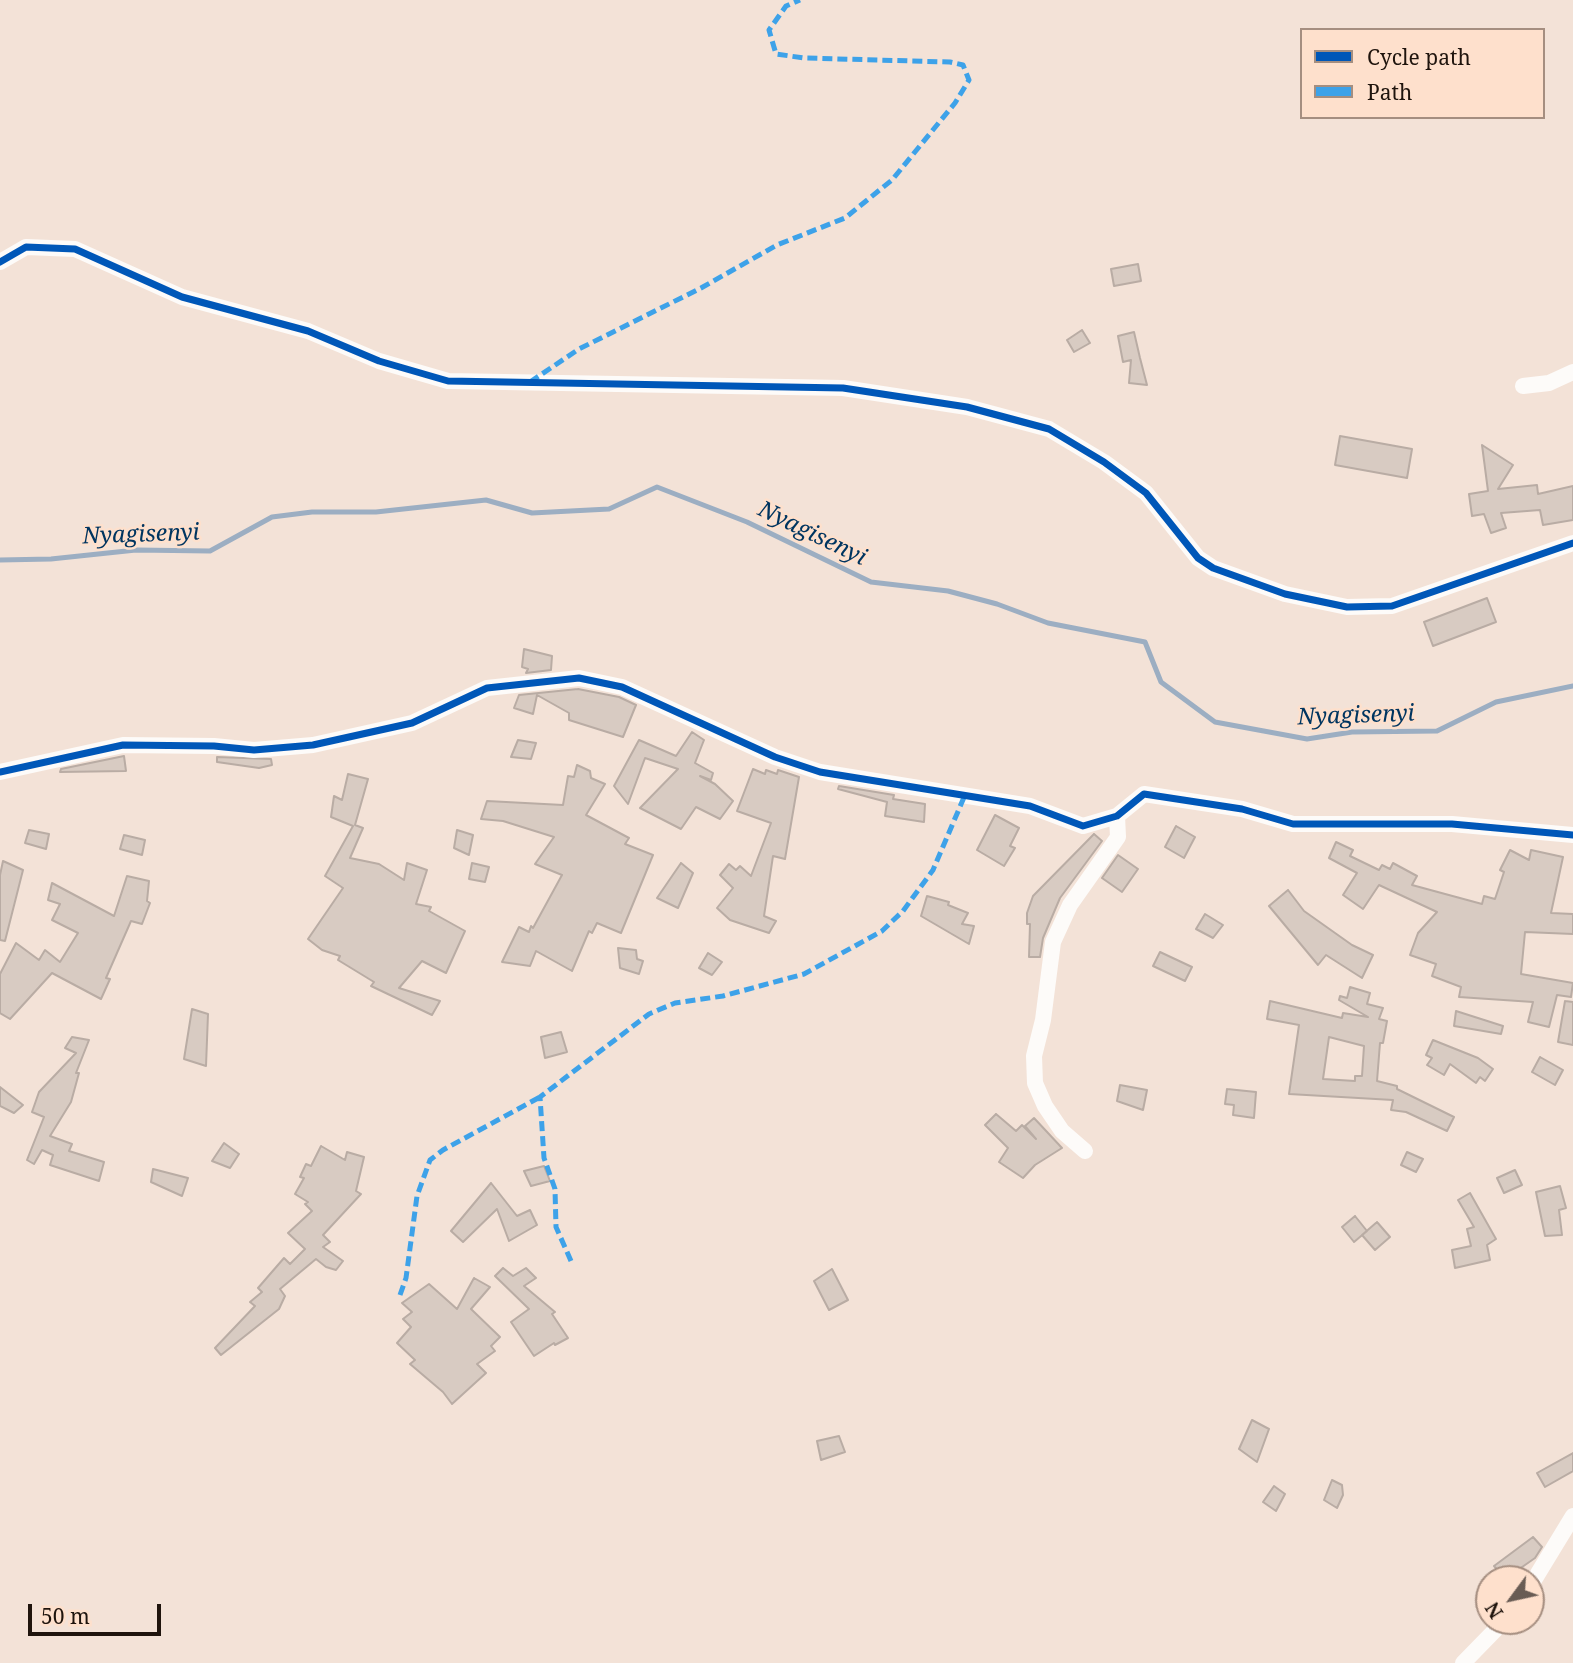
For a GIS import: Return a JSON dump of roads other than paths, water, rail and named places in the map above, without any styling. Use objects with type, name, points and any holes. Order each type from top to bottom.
[{"type":"street","points":[[0,262],[26,247],[75,249],[182,297],[308,331],[379,361],[448,381],[843,388],[967,407],[1049,429],[1104,462],[1146,493],[1198,558],[1213,568],[1285,594],[1347,607],[1392,606],[1573,543]]},
{"type":"street","points":[[1523,386],[1549,383],[1573,372]]},
{"type":"street","points":[[0,772],[123,745],[214,746],[254,750],[313,746],[412,723],[487,688],[579,678],[609,682],[775,757],[820,772],[1030,806],[1083,826],[1117,816],[1144,794],[1241,809],[1293,824],[1452,824],[1573,835]]},
{"type":"street","points":[[1085,1150],[1062,1131],[1045,1106],[1035,1083],[1034,1056],[1043,1020],[1053,942],[1070,905],[1118,837],[1117,816]]},
{"type":"street","points":[[1543,1565],[1573,1516]]},
{"type":"street","points":[[1463,1663],[1490,1635]]},
{"type":"waterway","name":"Nyagisenyi","points":[[0,560],[51,559],[136,550],[210,551],[272,517],[312,512],[376,512],[486,500],[532,513],[609,509],[657,487],[747,522],[871,582],[948,591],[997,604],[1048,623],[1145,642],[1161,682],[1215,722],[1307,739],[1352,732],[1437,731],[1496,702],[1573,686]]}]
